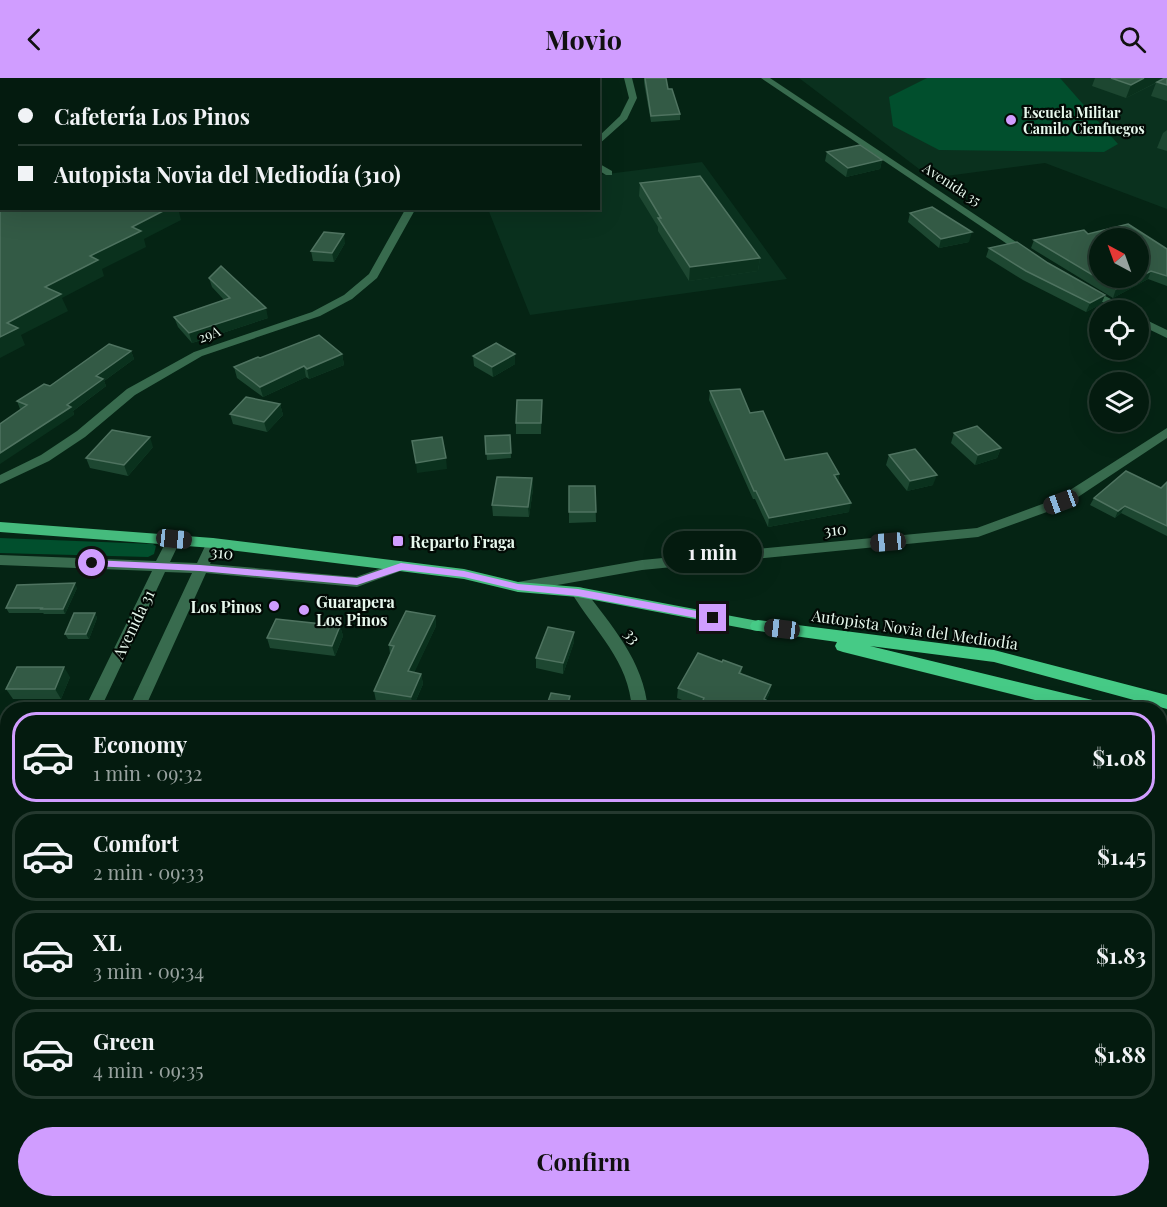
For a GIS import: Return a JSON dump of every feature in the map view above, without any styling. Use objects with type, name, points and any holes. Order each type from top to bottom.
[{"type":"highway","name":"Autopista Novia del Mediodía","points":[[758,626],[993,656],[1167,702]]},
{"type":"highway","name":"Autopista Novia del Mediodía","points":[[758,626],[1073,702]]},
{"type":"main road","points":[[0,527],[174,539],[464,574],[518,587],[578,592],[758,626]]},
{"type":"street","points":[[600,140],[624,117],[633,98],[628,78]]},
{"type":"street","name":"Avenida 35","points":[[765,78],[1040,261]]},
{"type":"street","points":[[600,167],[609,173]]},
{"type":"street","name":"29A","points":[[0,480],[45,458],[81,434],[131,392],[198,354],[235,340],[281,327],[315,314],[348,297],[373,276],[410,210]]},
{"type":"street","points":[[1078,284],[1106,300]]},
{"type":"street","points":[[1149,325],[1167,335]]},
{"type":"street","name":"310","points":[[518,587],[642,565],[978,532],[1061,502],[1167,432]]},
{"type":"street","name":"Avenida 31","points":[[96,702],[174,539]]},
{"type":"street","points":[[140,702],[213,543]]},
{"type":"street","name":"310","points":[[0,560],[200,568],[357,582],[401,566]]},
{"type":"street","name":"33","points":[[578,592],[627,658],[641,702]]},
{"type":"shaded area","name":"Escuela Militar Camilo Cienfuegos","points":[[799,78],[1167,78],[1167,209],[1045,163],[931,178]]},
{"type":"shaded area","points":[[927,78],[1060,78],[1118,144],[1104,152],[939,150],[893,126],[889,97]]},
{"type":"shaded area","points":[[702,162],[787,279],[530,315],[488,210],[600,210],[600,175]]},
{"type":"shaded area","points":[[0,538],[153,544],[156,546],[154,554],[148,557],[0,553]]},
{"type":"building","points":[[645,78],[666,78],[668,89],[672,89],[680,114],[651,116]]},
{"type":"building","points":[[1111,78],[1144,78],[1131,85]]},
{"type":"building","points":[[1167,78],[1167,85],[1157,82]]},
{"type":"building","points":[[860,145],[882,160],[848,168],[827,152]]},
{"type":"building","points":[[700,176],[760,258],[690,267],[658,218],[661,218],[640,183]]},
{"type":"building","points":[[932,207],[972,232],[941,239],[910,213]]},
{"type":"building","points":[[0,210],[165,210],[132,227],[141,231],[90,256],[98,260],[45,287],[61,294],[7,323],[18,328],[0,337]]},
{"type":"building","points":[[1128,224],[1134,228],[1112,228]]},
{"type":"building","points":[[1084,230],[1089,234],[1089,273],[1034,240]]},
{"type":"building","points":[[324,232],[344,234],[332,253],[311,251]]},
{"type":"building","points":[[1149,237],[1167,249],[1167,276],[1149,272]]},
{"type":"building","points":[[1017,242],[1089,288],[1105,295],[1096,300],[1089,300],[1089,302],[1026,271],[989,248]]},
{"type":"building","points":[[221,266],[266,308],[189,333],[174,317],[230,298],[209,278]]},
{"type":"building","points":[[319,335],[342,354],[307,369],[304,366],[260,387],[234,367],[258,357]]},
{"type":"building","points":[[496,343],[515,354],[492,367],[473,356]]},
{"type":"building","points":[[109,344],[131,351],[96,376],[103,379],[67,405],[71,407],[0,453],[0,424],[27,405],[17,401],[44,384],[50,386]]},
{"type":"building","points":[[740,389],[750,413],[763,411],[785,460],[827,453],[839,474],[834,475],[851,503],[769,518],[754,491],[710,391]]},
{"type":"building","points":[[246,397],[280,404],[264,422],[230,414]]},
{"type":"building","points":[[517,400],[542,400],[541,423],[516,423]]},
{"type":"building","points":[[977,426],[1001,448],[978,455],[954,433]]},
{"type":"building","points":[[112,430],[150,437],[124,465],[86,458]]},
{"type":"building","points":[[510,435],[511,453],[486,454],[485,436]]},
{"type":"building","points":[[442,437],[446,458],[416,463],[412,441]]},
{"type":"building","points":[[915,449],[937,475],[910,481],[889,455]]},
{"type":"building","points":[[1126,471],[1161,488],[1167,482],[1167,526],[1125,506],[1118,511],[1094,498]]},
{"type":"building","points":[[497,477],[532,478],[528,507],[492,505]]},
{"type":"building","points":[[569,486],[595,486],[596,512],[569,512]]},
{"type":"building","points":[[75,583],[63,609],[6,608],[17,585]]},
{"type":"building","points":[[406,611],[435,616],[408,671],[421,674],[411,697],[374,691],[394,646],[389,645]]},
{"type":"building","points":[[74,613],[95,613],[86,634],[65,634]]},
{"type":"building","points":[[276,619],[340,626],[332,646],[267,638]]},
{"type":"building","points":[[548,627],[574,632],[563,663],[536,658]]},
{"type":"building","points":[[698,653],[742,667],[739,673],[771,685],[764,699],[769,702],[702,702],[704,698],[678,688]]},
{"type":"building","points":[[17,667],[64,667],[55,689],[6,689]]},
{"type":"building","points":[[551,693],[570,696],[568,702],[548,702]]},
{"type":"place","name":"Escuela Militar Camilo Cienfuegos","points":[[1011,120]]},
{"type":"place","name":"Reparto Fraga","points":[[398,541]]},
{"type":"place","name":"Los Pinos","points":[[274,606]]},
{"type":"place","name":"Guarapera Los Pinos","points":[[304,610]]},
{"type":"route","points":[[92,563],[200,568],[357,582],[401,566],[464,574],[518,587],[578,592],[713,618]]}]
